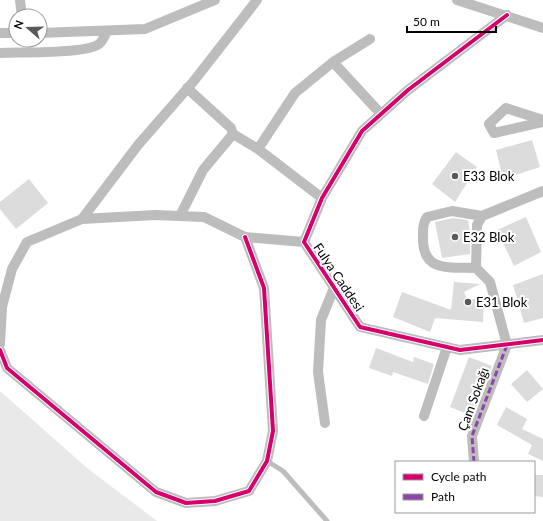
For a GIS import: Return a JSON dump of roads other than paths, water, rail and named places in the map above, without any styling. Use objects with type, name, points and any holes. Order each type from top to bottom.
[{"type":"street","points":[[48,33],[145,29],[215,0]]},
{"type":"street","points":[[82,219],[138,145],[187,88],[257,0]]},
{"type":"street","points":[[457,0],[507,15],[543,28]]},
{"type":"street","name":"Fulya Caddesi","points":[[507,15],[408,90],[362,131],[322,198],[304,242],[360,327],[460,350],[543,340]]},
{"type":"street","points":[[0,53],[93,48],[100,44],[107,31]]},
{"type":"street","points":[[258,149],[295,93],[333,62],[370,39]]},
{"type":"street","points":[[333,62],[381,114]]},
{"type":"street","points":[[187,88],[227,124],[233,134],[258,149],[322,198]]},
{"type":"street","points":[[180,216],[203,170],[233,134]]},
{"type":"street","points":[[507,345],[490,282],[476,268],[442,267],[432,263],[423,250],[422,225],[427,217],[452,211],[482,216],[543,191]]},
{"type":"street","points":[[0,344],[2,307],[12,269],[27,242],[82,219],[155,215],[204,217],[244,237],[304,242]]},
{"type":"street","points":[[476,268],[477,225],[482,216]]},
{"type":"street","points":[[0,350],[7,368],[156,492],[186,503],[215,500],[249,491],[266,461],[273,431],[264,288],[244,237]]},
{"type":"street","points":[[325,423],[318,372],[321,320],[334,288]]},
{"type":"street","name":"Çam Sokağı","points":[[474,461],[472,436],[507,345]]},
{"type":"street","points":[[424,416],[447,346]]},
{"type":"lane","points":[[266,461],[283,471],[327,521]]},
{"type":"place","name":"E33 Blok","points":[[455,176]]},
{"type":"place","name":"E32 Blok","points":[[455,237]]},
{"type":"place","name":"E31 Blok","points":[[468,302]]}]
